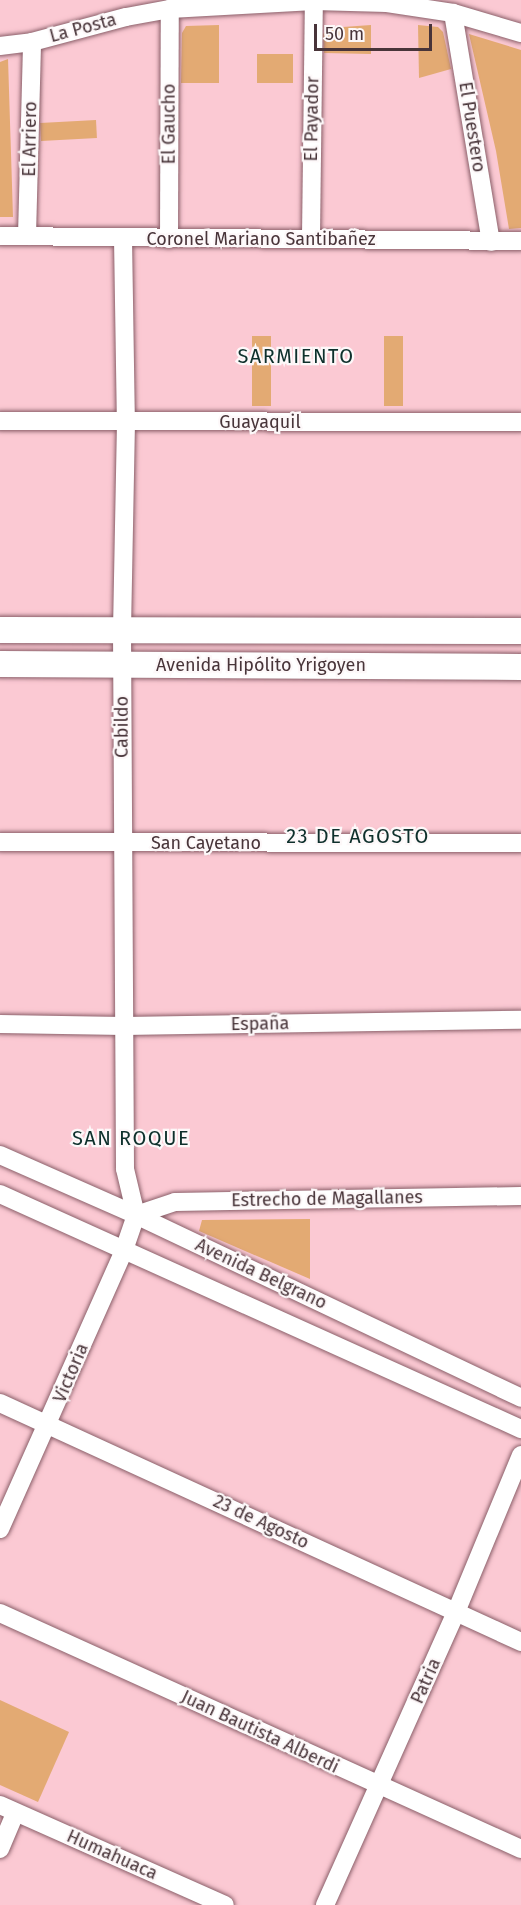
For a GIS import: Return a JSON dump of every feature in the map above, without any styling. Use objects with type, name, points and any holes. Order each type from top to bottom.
[{"type":"street","name":"La Posta","points":[[0,46],[32,42],[126,17],[170,9],[314,1],[387,3],[453,13],[521,33]]},
{"type":"street","name":"El Payador","points":[[311,237],[314,1]]},
{"type":"street","name":"El Gaucho","points":[[169,239],[170,9]]},
{"type":"street","name":"El Puestero","points":[[453,13],[491,242]]},
{"type":"street","name":"El Arriero","points":[[27,236],[32,42]]},
{"type":"street","name":"Coronel Mariano Santibañez","points":[[0,236],[169,239],[311,237],[521,241]]},
{"type":"street","name":"Cabildo","points":[[123,237],[126,422],[122,631],[125,1169],[136,1215]]},
{"type":"street","name":"Guayaquil","points":[[0,421],[521,422]]},
{"type":"street","name":"Avenida Hipólito Yrigoyen","points":[[0,630],[521,631]]},
{"type":"street","name":"Avenida Hipólito Yrigoyen","points":[[0,664],[521,667]]},
{"type":"street","name":"San Cayetano","points":[[0,842],[521,843]]},
{"type":"street","name":"España","points":[[0,1024],[124,1026],[521,1020]]},
{"type":"street","name":"Avenida Belgrano","points":[[0,1155],[136,1215],[521,1398]]},
{"type":"street","name":"Avenida Belgrano","points":[[0,1194],[521,1429]]},
{"type":"street","name":"Estrecho de Magallanes","points":[[136,1215],[175,1202],[521,1196]]},
{"type":"street","name":"Victoria","points":[[0,1529],[49,1424],[124,1250],[136,1215]]},
{"type":"street","name":"23 de Agosto","points":[[0,1403],[521,1641]]},
{"type":"street","name":"Patria","points":[[326,1905],[456,1612],[521,1455]]},
{"type":"street","name":"Juan Bautista Alberdi","points":[[0,1613],[521,1850]]},
{"type":"street","points":[[0,1849],[8,1809]]},
{"type":"street","name":"Humahuaca","points":[[8,1809],[225,1905]]},
{"type":"shaded area","points":[[219,25],[219,83],[181,83],[182,33],[186,26]]},
{"type":"shaded area","points":[[371,25],[371,54],[324,53],[323,34],[329,28]]},
{"type":"shaded area","points":[[418,25],[438,27],[443,32],[451,69],[419,78]]},
{"type":"shaded area","points":[[469,34],[521,50],[521,228],[509,229],[496,151]]},
{"type":"shaded area","points":[[257,54],[293,54],[293,83],[257,83]]},
{"type":"shaded area","points":[[8,59],[13,217],[0,217],[0,62]]},
{"type":"shaded area","points":[[96,120],[97,138],[41,141],[40,123]]},
{"type":"shaded area","points":[[252,336],[271,336],[271,406],[252,406]]},
{"type":"shaded area","points":[[384,336],[403,336],[403,406],[384,406]]},
{"type":"shaded area","points":[[310,1219],[310,1279],[199,1231],[202,1220]]},
{"type":"shaded area","points":[[0,1700],[69,1732],[38,1802],[0,1785]]},
{"type":"district","name":"SARMIENTO","points":[[296,356]]},
{"type":"district","name":"23 DE AGOSTO","points":[[358,836]]},
{"type":"district","name":"SAN ROQUE","points":[[131,1138]]}]
